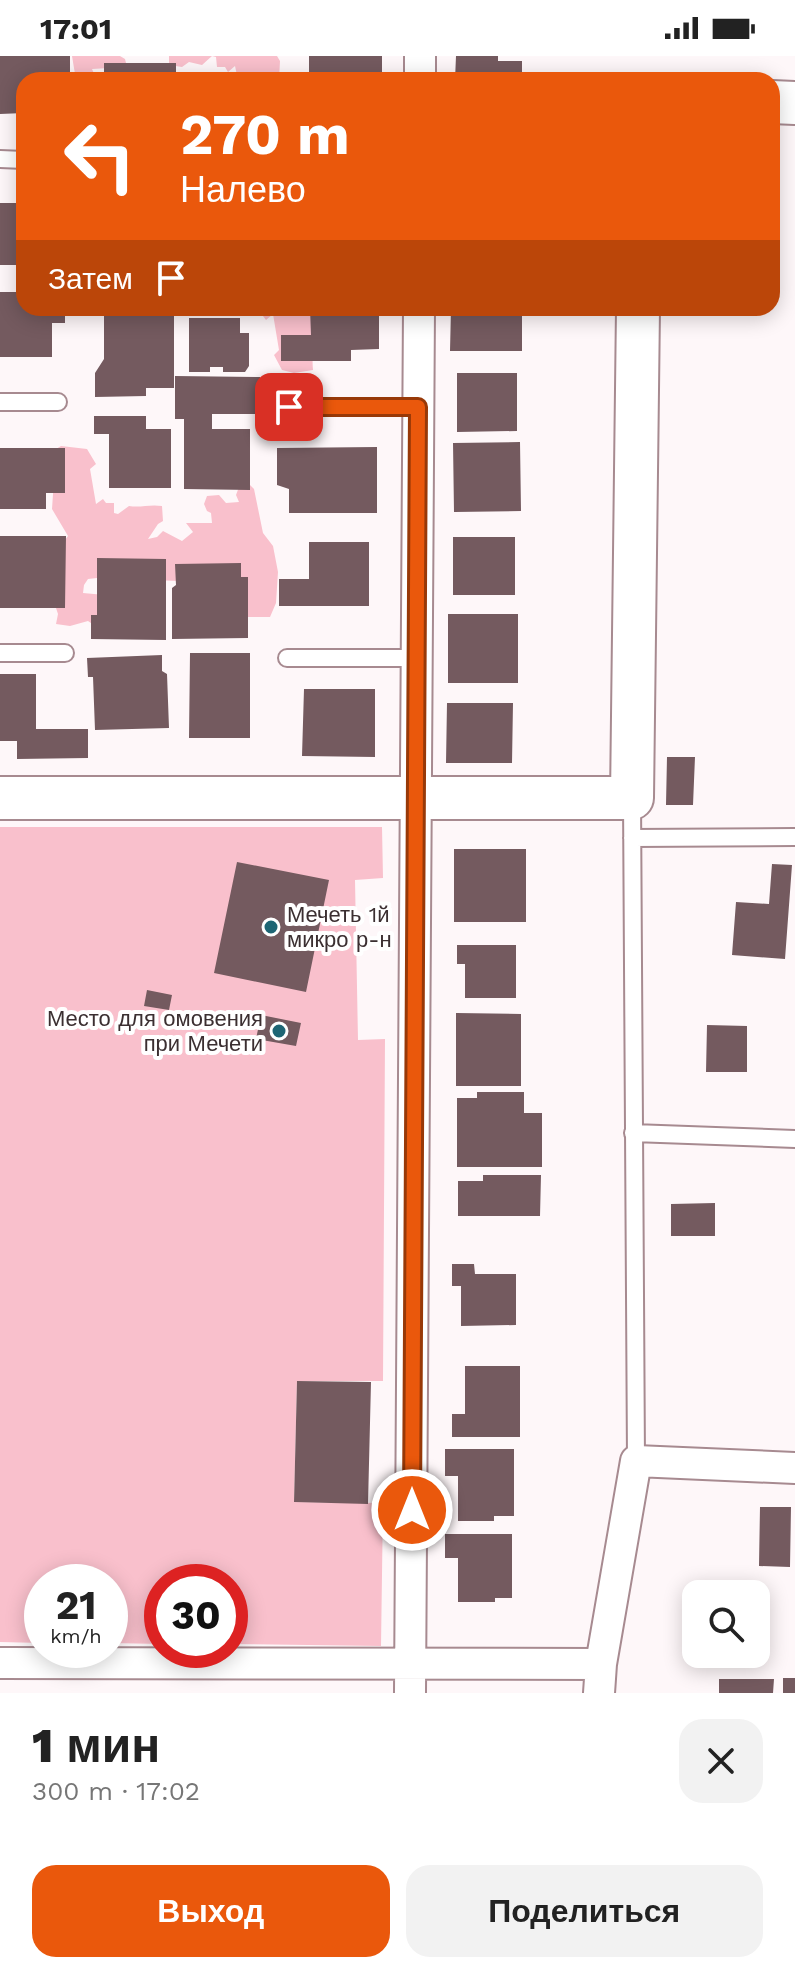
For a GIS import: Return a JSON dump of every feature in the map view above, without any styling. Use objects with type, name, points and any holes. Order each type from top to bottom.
[{"type":"street","points":[[410,1679],[419,316]]},
{"type":"street","points":[[0,798],[416,798],[632,818],[638,316]]},
{"type":"street","points":[[0,1663],[410,1679],[600,1678],[636,1461],[795,1468]]},
{"type":"lane","points":[[0,402],[58,402]]},
{"type":"lane","points":[[289,407],[418,407]]},
{"type":"lane","points":[[0,653],[65,653]]},
{"type":"lane","points":[[287,658],[417,658]]},
{"type":"lane","points":[[636,1461],[632,818],[795,837]]},
{"type":"lane","points":[[633,1133],[795,1139]]},
{"type":"shaded area","points":[[72,56],[120,56],[125,59],[127,67],[92,69],[93,72],[75,72]]},
{"type":"shaded area","points":[[169,56],[212,56],[202,65],[189,62],[182,67],[169,65]]},
{"type":"shaded area","points":[[212,56],[277,56],[279,72],[236,72],[235,66],[228,72],[225,67],[217,67],[216,57]]},
{"type":"shaded area","points":[[273,316],[316,316],[313,370],[294,373],[282,370],[274,355],[279,350]]},
{"type":"shaded area","points":[[61,446],[87,449],[96,464],[90,469],[96,504],[103,499],[106,503],[114,503],[114,513],[118,514],[129,506],[162,506],[163,521],[148,539],[157,537],[163,531],[182,541],[193,532],[186,523],[212,523],[211,513],[204,504],[207,496],[219,495],[226,503],[239,502],[236,495],[239,487],[250,485],[254,489],[263,533],[273,546],[278,572],[276,603],[270,617],[243,617],[179,581],[97,578],[88,579],[83,593],[105,595],[101,630],[88,621],[70,626],[56,624],[58,549],[68,536],[52,509],[56,449]]},
{"type":"shaded area","points":[[0,827],[382,827],[383,878],[355,880],[358,1040],[385,1039],[383,1381],[297,1381],[294,1502],[383,1503],[381,1646],[248,1644],[248,1564],[144,1564],[144,1644],[128,1643],[128,1564],[24,1564],[24,1643],[0,1642]]},
{"type":"building","points":[[0,56],[70,56],[70,72],[16,72],[16,113],[0,114]]},
{"type":"building","points":[[309,56],[382,56],[382,72],[309,72]]},
{"type":"building","points":[[456,56],[498,56],[498,61],[522,61],[522,72],[455,72]]},
{"type":"building","points":[[104,63],[176,63],[176,72],[104,72]]},
{"type":"building","points":[[0,203],[16,203],[16,265],[0,265]]},
{"type":"building","points":[[0,292],[16,292],[16,316],[65,316],[65,323],[52,323],[52,357],[0,357]]},
{"type":"building","points":[[104,316],[174,316],[174,388],[146,388],[146,396],[95,397],[95,373],[104,359]]},
{"type":"building","points":[[310,316],[379,316],[379,349],[351,350],[351,361],[281,361],[281,335],[311,335]]},
{"type":"building","points":[[451,316],[522,316],[522,351],[450,351]]},
{"type":"building","points":[[189,318],[240,318],[240,333],[249,333],[249,366],[245,372],[223,372],[223,367],[210,367],[210,372],[189,372]]},
{"type":"building","points":[[457,373],[517,373],[517,431],[457,432]]},
{"type":"building","points":[[175,376],[260,377],[260,414],[212,414],[212,429],[250,429],[250,490],[184,489],[184,419],[175,419]]},
{"type":"building","points":[[94,416],[146,416],[146,429],[171,429],[171,488],[109,488],[109,434],[94,434]]},
{"type":"building","points":[[520,442],[521,511],[454,512],[453,443]]},
{"type":"building","points":[[377,447],[377,513],[289,513],[289,489],[277,485],[277,448]]},
{"type":"building","points":[[0,448],[65,448],[65,493],[46,493],[46,509],[0,509]]},
{"type":"building","points":[[0,536],[66,536],[65,608],[0,608]]},
{"type":"building","points":[[453,537],[515,537],[515,595],[453,595]]},
{"type":"building","points":[[309,542],[369,542],[369,606],[279,606],[279,579],[309,579]]},
{"type":"building","points":[[97,558],[166,559],[166,640],[91,639],[91,615],[97,615]]},
{"type":"building","points":[[241,563],[241,577],[248,577],[248,638],[172,639],[175,564]]},
{"type":"building","points":[[448,614],[518,614],[518,683],[448,683]]},
{"type":"building","points":[[190,653],[250,653],[250,738],[189,738]]},
{"type":"building","points":[[162,655],[162,671],[167,674],[169,728],[95,730],[93,677],[88,677],[87,658]]},
{"type":"building","points":[[0,674],[36,674],[36,729],[88,729],[88,758],[17,759],[17,741],[0,741]]},
{"type":"building","points":[[304,689],[375,689],[375,757],[302,756]]},
{"type":"building","points":[[447,703],[513,703],[512,763],[446,763]]},
{"type":"building","points":[[667,757],[695,757],[693,805],[666,805]]},
{"type":"building","points":[[454,849],[526,849],[526,922],[454,922]]},
{"type":"building","name":"Мечеть 1й микро р-н","points":[[237,862],[329,880],[306,992],[214,973]]},
{"type":"building","points":[[772,864],[792,865],[785,959],[732,955],[736,902],[769,904]]},
{"type":"building","points":[[457,945],[516,945],[516,998],[465,998],[465,964],[457,964]]},
{"type":"building","points":[[147,990],[172,995],[169,1010],[144,1006]]},
{"type":"building","points":[[456,1013],[521,1014],[521,1086],[456,1086]]},
{"type":"building","name":"Место для омовения при Мечети","points":[[261,1015],[301,1023],[296,1046],[256,1039]]},
{"type":"building","points":[[707,1025],[747,1026],[747,1072],[706,1072]]},
{"type":"building","points":[[477,1092],[524,1092],[524,1113],[542,1113],[542,1167],[457,1167],[457,1098],[477,1098]]},
{"type":"building","points":[[483,1175],[541,1175],[540,1216],[458,1216],[458,1181],[483,1181]]},
{"type":"building","points":[[715,1203],[715,1236],[671,1236],[671,1204]]},
{"type":"building","points":[[452,1264],[474,1264],[475,1274],[516,1274],[516,1325],[461,1326],[461,1286],[452,1286]]},
{"type":"building","points":[[465,1366],[520,1366],[520,1437],[452,1437],[452,1414],[465,1414]]},
{"type":"building","points":[[297,1381],[371,1382],[368,1504],[294,1502]]},
{"type":"building","points":[[445,1449],[514,1449],[514,1516],[494,1516],[494,1521],[458,1521],[458,1476],[445,1476]]},
{"type":"building","points":[[760,1507],[791,1507],[790,1567],[759,1566]]},
{"type":"building","points":[[445,1534],[512,1534],[512,1598],[495,1598],[495,1602],[458,1602],[458,1558],[445,1558]]},
{"type":"building","points":[[783,1678],[795,1678],[795,1693],[783,1693]]},
{"type":"building","points":[[719,1679],[774,1679],[773,1693],[719,1693]]},
{"type":"place","name":"Мечеть 1й микро р-н","points":[[271,927]]},
{"type":"place","name":"Место для омовения при Мечети","points":[[279,1031]]},
{"type":"route","points":[[289,407],[418,407],[412,1510]]}]
